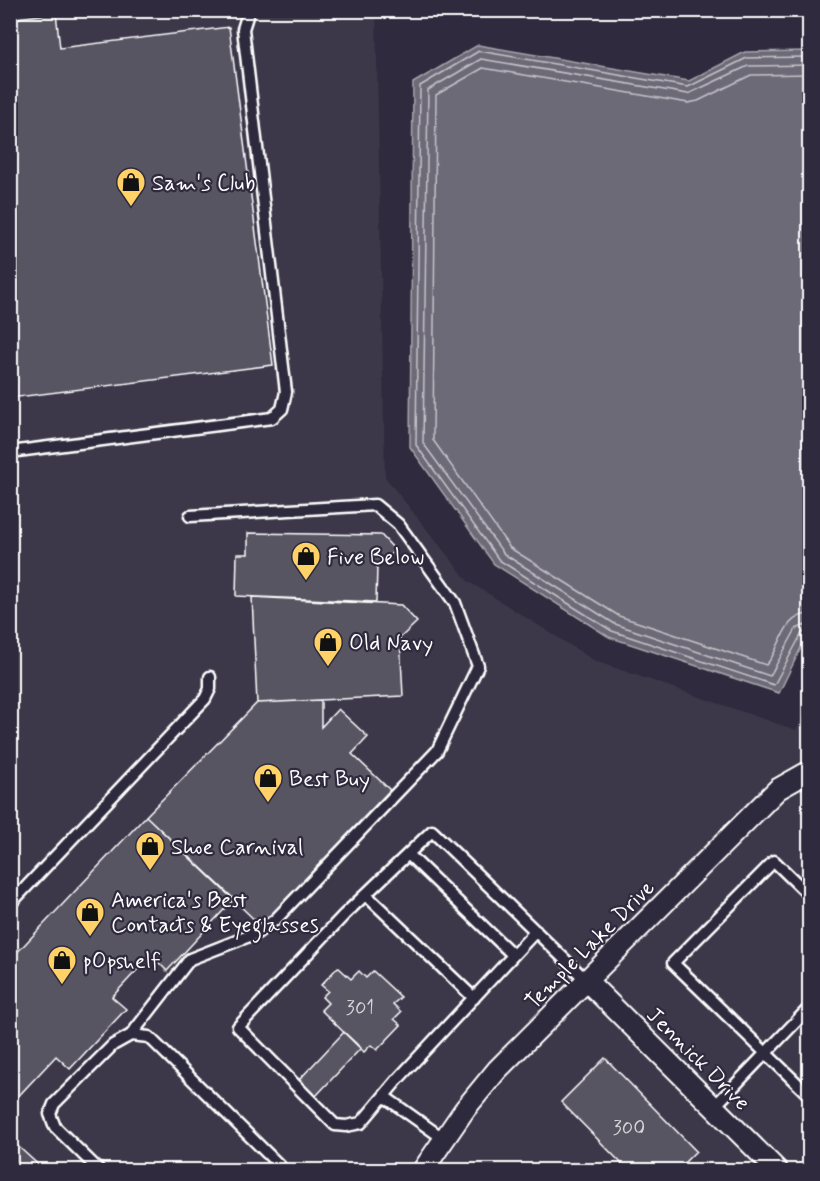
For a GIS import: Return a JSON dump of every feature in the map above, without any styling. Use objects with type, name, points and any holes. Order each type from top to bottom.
[{"type":"street","name":"Temple Lake Drive","points":[[423,1170],[465,1109],[497,1070],[778,789],[810,771]]},
{"type":"street","name":"Jennick Drive","points":[[587,981],[777,1170]]},
{"type":"lane","points":[[10,452],[272,418],[282,409],[286,392],[243,29],[249,10]]},
{"type":"lane","points":[[99,1170],[55,1127],[50,1114],[54,1104],[113,1045],[130,1035],[190,959],[257,933],[276,919],[437,751],[478,666],[456,603],[398,524],[375,505],[190,516]]},
{"type":"lane","points":[[10,904],[205,699],[210,689],[210,677]]},
{"type":"lane","points":[[536,931],[398,1079],[361,1123],[346,1126],[335,1125],[238,1028],[366,895],[432,831],[536,931],[587,981]]},
{"type":"lane","points":[[408,854],[513,955]]},
{"type":"lane","points":[[810,897],[774,861],[673,963],[810,1096]]},
{"type":"lane","points":[[366,895],[474,998]]},
{"type":"lane","points":[[714,1107],[810,1007]]},
{"type":"lane","points":[[130,1035],[149,1037],[282,1168]]},
{"type":"lane","points":[[385,1097],[444,1139]]},
{"type":"lane","points":[[267,1170],[282,1168]]},
{"type":"shaded area","points":[[10,11],[376,11],[385,477],[468,581],[595,661],[796,730],[809,704],[809,1170],[11,1170]]},
{"type":"water","points":[[478,45],[689,81],[745,52],[809,51],[809,631],[779,693],[609,637],[494,564],[410,447],[413,83]]},
{"type":"building","name":"Sam's Club","points":[[56,13],[60,48],[229,27],[273,365],[10,398],[10,19]]},
{"type":"building","name":"Five Below","points":[[248,533],[381,535],[395,550],[377,567],[376,602],[236,596],[237,554],[248,554]]},
{"type":"building","name":"Old Navy","points":[[252,597],[401,605],[417,622],[400,638],[403,696],[257,703]]},
{"type":"building","name":"Best Buy","points":[[321,700],[321,727],[338,709],[368,737],[352,754],[390,790],[261,926],[146,816],[257,703]]},
{"type":"building","points":[[146,816],[234,899],[167,971],[151,955],[112,997],[126,1009],[70,1069],[56,1056],[10,1105],[10,960]]},
{"type":"building","points":[[338,967],[351,979],[359,971],[366,978],[373,971],[401,997],[393,1004],[401,1012],[394,1019],[401,1025],[377,1050],[371,1045],[364,1052],[321,1010],[328,1003],[322,997],[328,991],[321,985]]},
{"type":"building","points":[[344,1032],[361,1048],[315,1097],[298,1081]]},
{"type":"building","points":[[605,1058],[696,1151],[677,1170],[628,1170],[561,1102]]},
{"type":"building","points":[[10,1139],[44,1170],[10,1170]]},
{"type":"place","name":"Sam's Club","points":[[131,208]]},
{"type":"place","name":"Five Below","points":[[306,582]]},
{"type":"place","name":"Old Navy","points":[[328,668]]},
{"type":"place","name":"Best Buy","points":[[268,804]]},
{"type":"place","name":"Shoe Carnival","points":[[150,872]]},
{"type":"place","name":"America's Best Contacts & Eyeglasses","points":[[90,938]]},
{"type":"place","name":"pOpshelf","points":[[62,986]]}]
